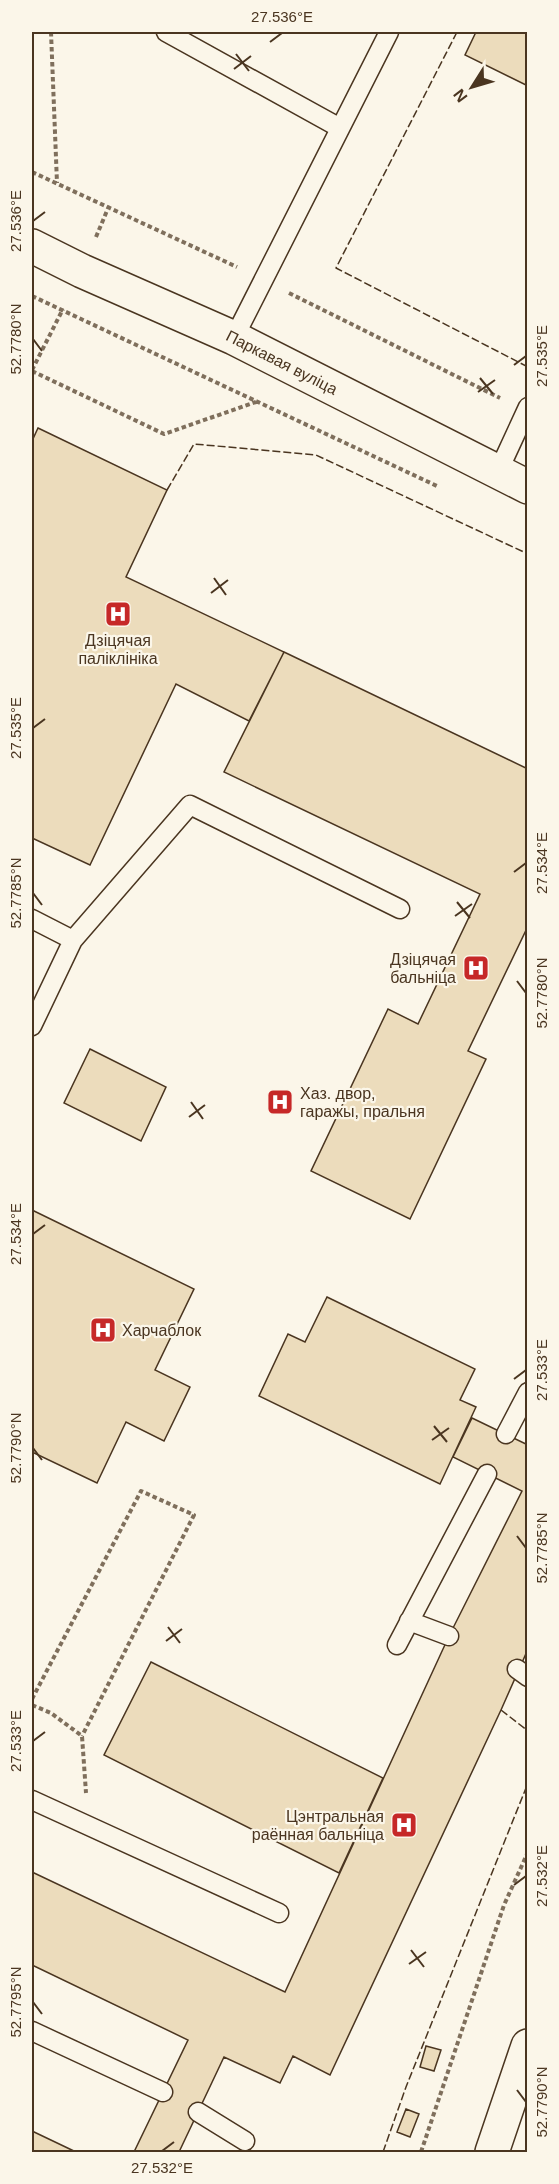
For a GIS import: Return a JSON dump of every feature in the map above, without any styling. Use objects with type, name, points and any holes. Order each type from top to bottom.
[{"type":"street","name":"Паркавая вуліца","points":[[32,246],[82,271],[234,338],[528,487]]},
{"type":"street","points":[[492,2152],[528,2046]]},
{"type":"lane","points":[[166,32],[340,128]]},
{"type":"lane","points":[[234,338],[389,32]]},
{"type":"lane","points":[[498,472],[528,407]]},
{"type":"lane","points":[[32,1026],[73,940],[190,805],[400,909]]},
{"type":"lane","points":[[32,919],[73,940]]},
{"type":"lane","points":[[506,1434],[528,1392]]},
{"type":"lane","points":[[398,1645],[487,1474]]},
{"type":"lane","points":[[409,1621],[449,1636]]},
{"type":"lane","points":[[32,1800],[279,1913]]},
{"type":"lane","points":[[32,2031],[163,2092]]},
{"type":"lane","points":[[198,2112],[245,2141]]},
{"type":"path","points":[[51,32],[57,183]]},
{"type":"path","points":[[32,296],[441,488]]},
{"type":"path","points":[[62,310],[32,370],[164,434],[256,402]]},
{"type":"path","points":[[32,1699],[141,1491],[194,1515],[82,1736],[86,1794]]},
{"type":"path","points":[[32,1705],[51,1713],[82,1736]]},
{"type":"path","points":[[421,2152],[504,1905],[528,1852]]},
{"type":"building","points":[[476,32],[528,32],[528,86],[465,55]]},
{"type":"building","name":"Дзіцячая паліклініка","points":[[38,428],[167,490],[126,577],[284,652],[249,721],[176,684],[90,865],[32,838],[32,441]]},
{"type":"building","name":"Дзіцячая бальніца","points":[[284,652],[528,769],[528,926],[468,1051],[486,1059],[410,1219],[311,1171],[388,1009],[418,1024],[480,894],[224,772]]},
{"type":"building","points":[[90,1049],[166,1087],[141,1141],[64,1103]]},
{"type":"building","name":"Харчаблок","points":[[32,1210],[194,1289],[155,1370],[190,1387],[164,1441],[126,1422],[97,1483],[32,1452]]},
{"type":"building","points":[[327,1297],[475,1369],[460,1400],[476,1407],[440,1484],[259,1396],[288,1334],[305,1342]]},
{"type":"building","name":"Цэнтральная раённая бальніца","points":[[472,1418],[528,1445],[528,1649],[501,1710],[330,2075],[293,2056],[280,2083],[224,2057],[179,2152],[134,2152],[188,2040],[32,1965],[32,1872],[285,1992],[449,1636],[522,1491],[453,1457]]},
{"type":"building","points":[[151,1662],[383,1778],[339,1873],[104,1755]]},
{"type":"building","points":[[426,2046],[441,2050],[434,2071],[420,2067]]},
{"type":"building","points":[[406,2109],[419,2114],[410,2137],[397,2132]]},
{"type":"building","points":[[32,2131],[76,2152],[32,2152]]},
{"type":"fence","points":[[457,32],[336,268],[528,367]]},
{"type":"fence","points":[[167,490],[194,444],[316,455],[528,554]]},
{"type":"fence","points":[[501,1710],[528,1731]]},
{"type":"fence","points":[[383,2152],[406,2087],[528,1783]]},
{"type":"place","name":"Дзіцячая паліклініка","points":[[118,614]]},
{"type":"place","name":"Дзіцячая бальніца","points":[[476,968]]},
{"type":"place","name":"Хаз. двор, гаражы, пральня","points":[[280,1102]]},
{"type":"place","name":"Харчаблок","points":[[103,1330]]},
{"type":"place","name":"Цэнтральная раённая бальніца","points":[[404,1825]]}]
